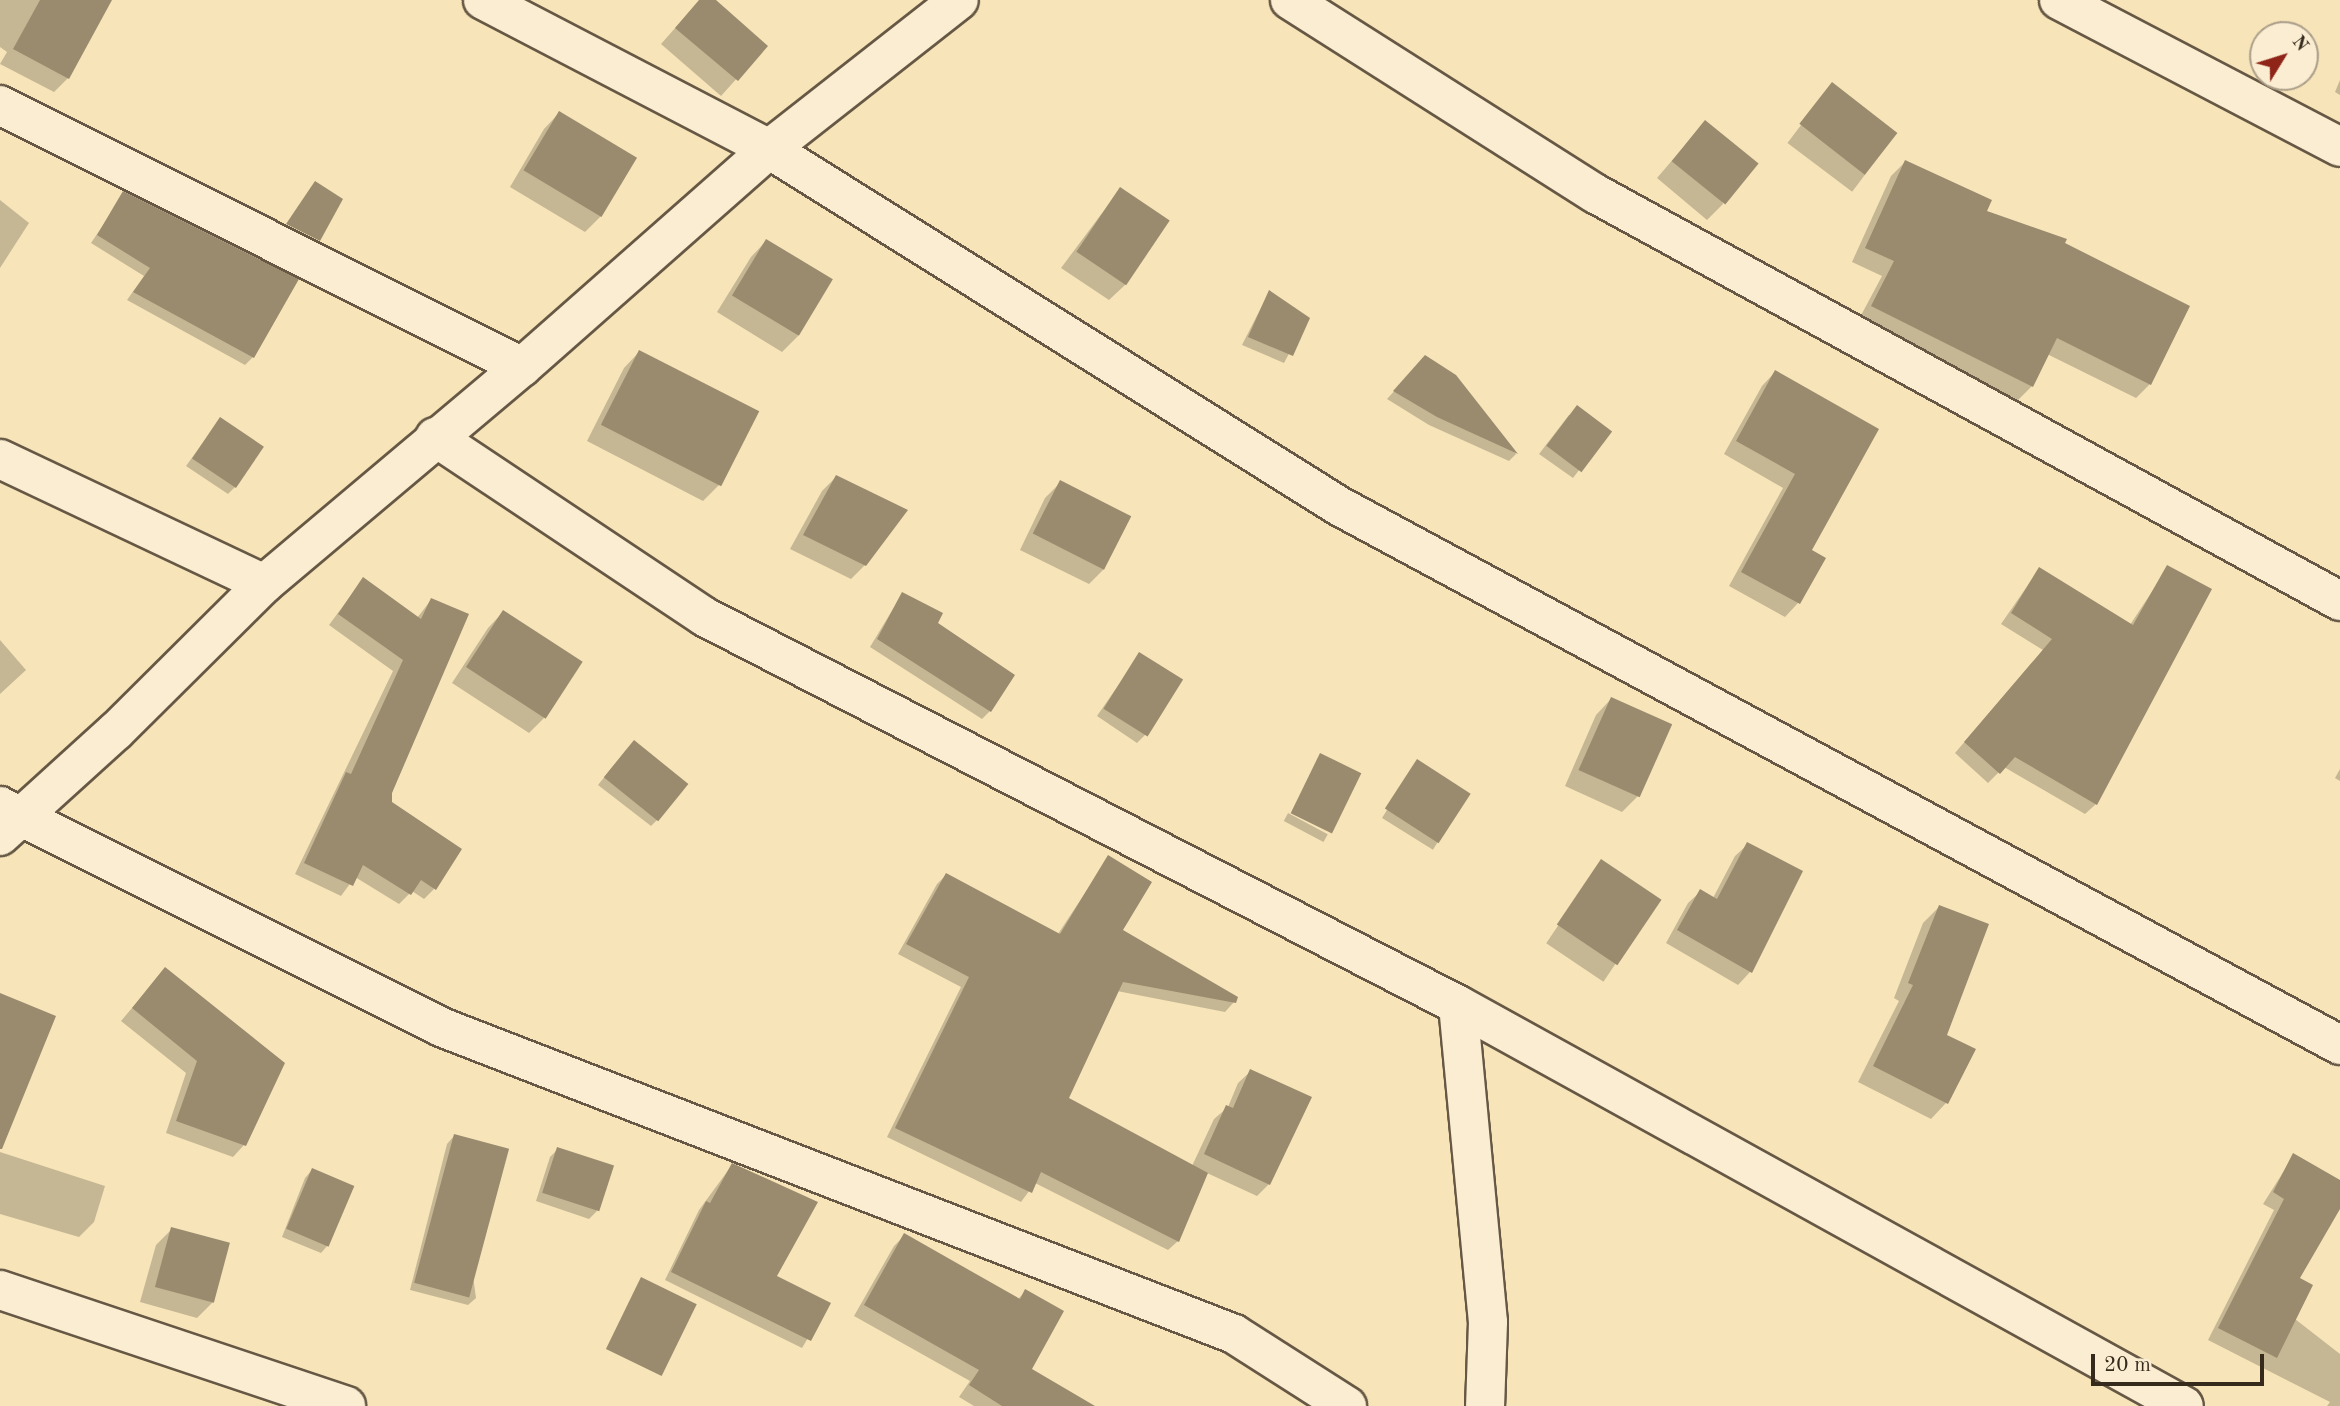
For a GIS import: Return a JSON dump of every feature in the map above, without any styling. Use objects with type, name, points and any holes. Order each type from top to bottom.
[{"type":"street","points":[[483,0],[769,149],[1339,506],[2340,1045]]},
{"type":"street","points":[[959,0],[769,149],[522,367],[435,437],[264,584],[116,731],[7,819],[441,1027],[1234,1334],[1347,1406]]},
{"type":"street","points":[[1290,0],[1596,194],[2340,601]]},
{"type":"street","points":[[2059,0],[2340,147]]},
{"type":"street","points":[[0,105],[522,367]]},
{"type":"street","points":[[435,437],[705,617],[1458,1005],[2184,1406]]},
{"type":"street","points":[[0,458],[264,584]]},
{"type":"street","points":[[1458,1005],[1489,1322],[1485,1406]]},
{"type":"street","points":[[0,1290],[346,1406]]},
{"type":"building","points":[[40,0],[112,0],[69,79],[13,49]]},
{"type":"building","points":[[699,0],[716,0],[768,46],[738,81],[675,28]]},
{"type":"building","points":[[1832,82],[1897,133],[1865,175],[1799,124]]},
{"type":"building","points":[[559,111],[637,158],[601,217],[523,170]]},
{"type":"building","points":[[1705,120],[1759,163],[1725,205],[1672,161]]},
{"type":"building","points":[[1905,160],[1992,200],[1987,211],[2067,239],[2065,243],[2190,306],[2151,385],[2057,338],[2033,387],[1871,306],[1894,261],[1865,248]]},
{"type":"building","points":[[315,181],[343,199],[320,241],[286,224]]},
{"type":"building","points":[[1120,187],[1170,221],[1126,285],[1076,252]]},
{"type":"building","points":[[123,191],[299,279],[254,358],[133,292],[150,268],[97,235]]},
{"type":"building","points":[[766,239],[833,279],[799,336],[732,296]]},
{"type":"building","points":[[1269,290],[1310,318],[1293,356],[1248,337]]},
{"type":"building","points":[[639,350],[759,411],[721,486],[601,425]]},
{"type":"building","points":[[1425,355],[1456,375],[1518,454],[1437,417],[1393,391]]},
{"type":"building","points":[[1775,370],[1879,429],[1812,550],[1826,558],[1800,604],[1741,572],[1795,474],[1736,441]]},
{"type":"building","points":[[1577,405],[1612,431],[1581,472],[1546,446]]},
{"type":"building","points":[[220,417],[264,447],[236,488],[192,458]]},
{"type":"building","points":[[836,475],[908,510],[866,566],[803,535]]},
{"type":"building","points":[[1060,480],[1131,516],[1104,570],[1033,533]]},
{"type":"building","points":[[2167,565],[2212,589],[2097,805],[2015,757],[2000,774],[1964,742],[2052,639],[2011,613],[2039,567],[2133,625]]},
{"type":"building","points":[[363,577],[421,619],[431,598],[469,614],[392,793],[392,802],[462,849],[436,890],[421,880],[411,895],[363,865],[353,886],[304,863],[346,772],[351,774],[403,660],[338,614]]},
{"type":"building","points":[[902,592],[943,613],[938,623],[1015,675],[991,712],[877,639]]},
{"type":"building","points":[[503,610],[583,662],[546,719],[466,667]]},
{"type":"building","points":[[1139,652],[1183,680],[1148,736],[1103,709]]},
{"type":"building","points":[[1611,697],[1672,724],[1640,797],[1578,770]]},
{"type":"building","points":[[634,740],[688,784],[658,821],[604,777]]},
{"type":"building","points":[[1320,753],[1361,773],[1332,833],[1291,813]]},
{"type":"building","points":[[1417,759],[1471,794],[1439,843],[1385,808]]},
{"type":"building","points":[[1747,842],[1803,871],[1752,973],[1677,930],[1700,889],[1717,899]]},
{"type":"building","points":[[1108,855],[1152,882],[1123,930],[1238,997],[1236,1003],[1123,982],[1069,1098],[1208,1173],[1179,1242],[1041,1172],[1032,1193],[895,1128],[969,977],[906,944],[946,873],[1060,934]]},
{"type":"building","points":[[1601,859],[1662,900],[1617,965],[1557,924]]},
{"type":"building","points":[[1939,905],[1989,924],[1947,1035],[1976,1049],[1948,1104],[1873,1066],[1913,985],[1908,983]]},
{"type":"building","points":[[165,967],[285,1063],[246,1146],[176,1121],[197,1061],[132,1008]]},
{"type":"building","points":[[0,993],[56,1016],[2,1149],[0,1149]]},
{"type":"building","points":[[1250,1069],[1312,1097],[1270,1185],[1204,1154],[1226,1105],[1233,1108]]},
{"type":"building","points":[[454,1134],[509,1149],[469,1298],[414,1283]]},
{"type":"building","points":[[557,1147],[614,1166],[599,1211],[542,1193]]},
{"type":"building","points":[[2293,1153],[2340,1180],[2340,1209],[2300,1278],[2313,1285],[2277,1358],[2218,1328],[2284,1199],[2273,1192]]},
{"type":"building","points":[[732,1163],[818,1202],[777,1276],[831,1303],[811,1341],[671,1272],[706,1201],[710,1203]]},
{"type":"building","points":[[312,1168],[354,1186],[329,1247],[286,1229]]},
{"type":"building","points":[[171,1227],[230,1243],[214,1303],[155,1287]]},
{"type":"building","points":[[904,1233],[1020,1299],[1025,1289],[1064,1311],[1032,1369],[1095,1406],[1002,1406],[969,1385],[979,1370],[864,1305]]},
{"type":"building","points":[[641,1277],[697,1304],[662,1376],[606,1349]]}]
